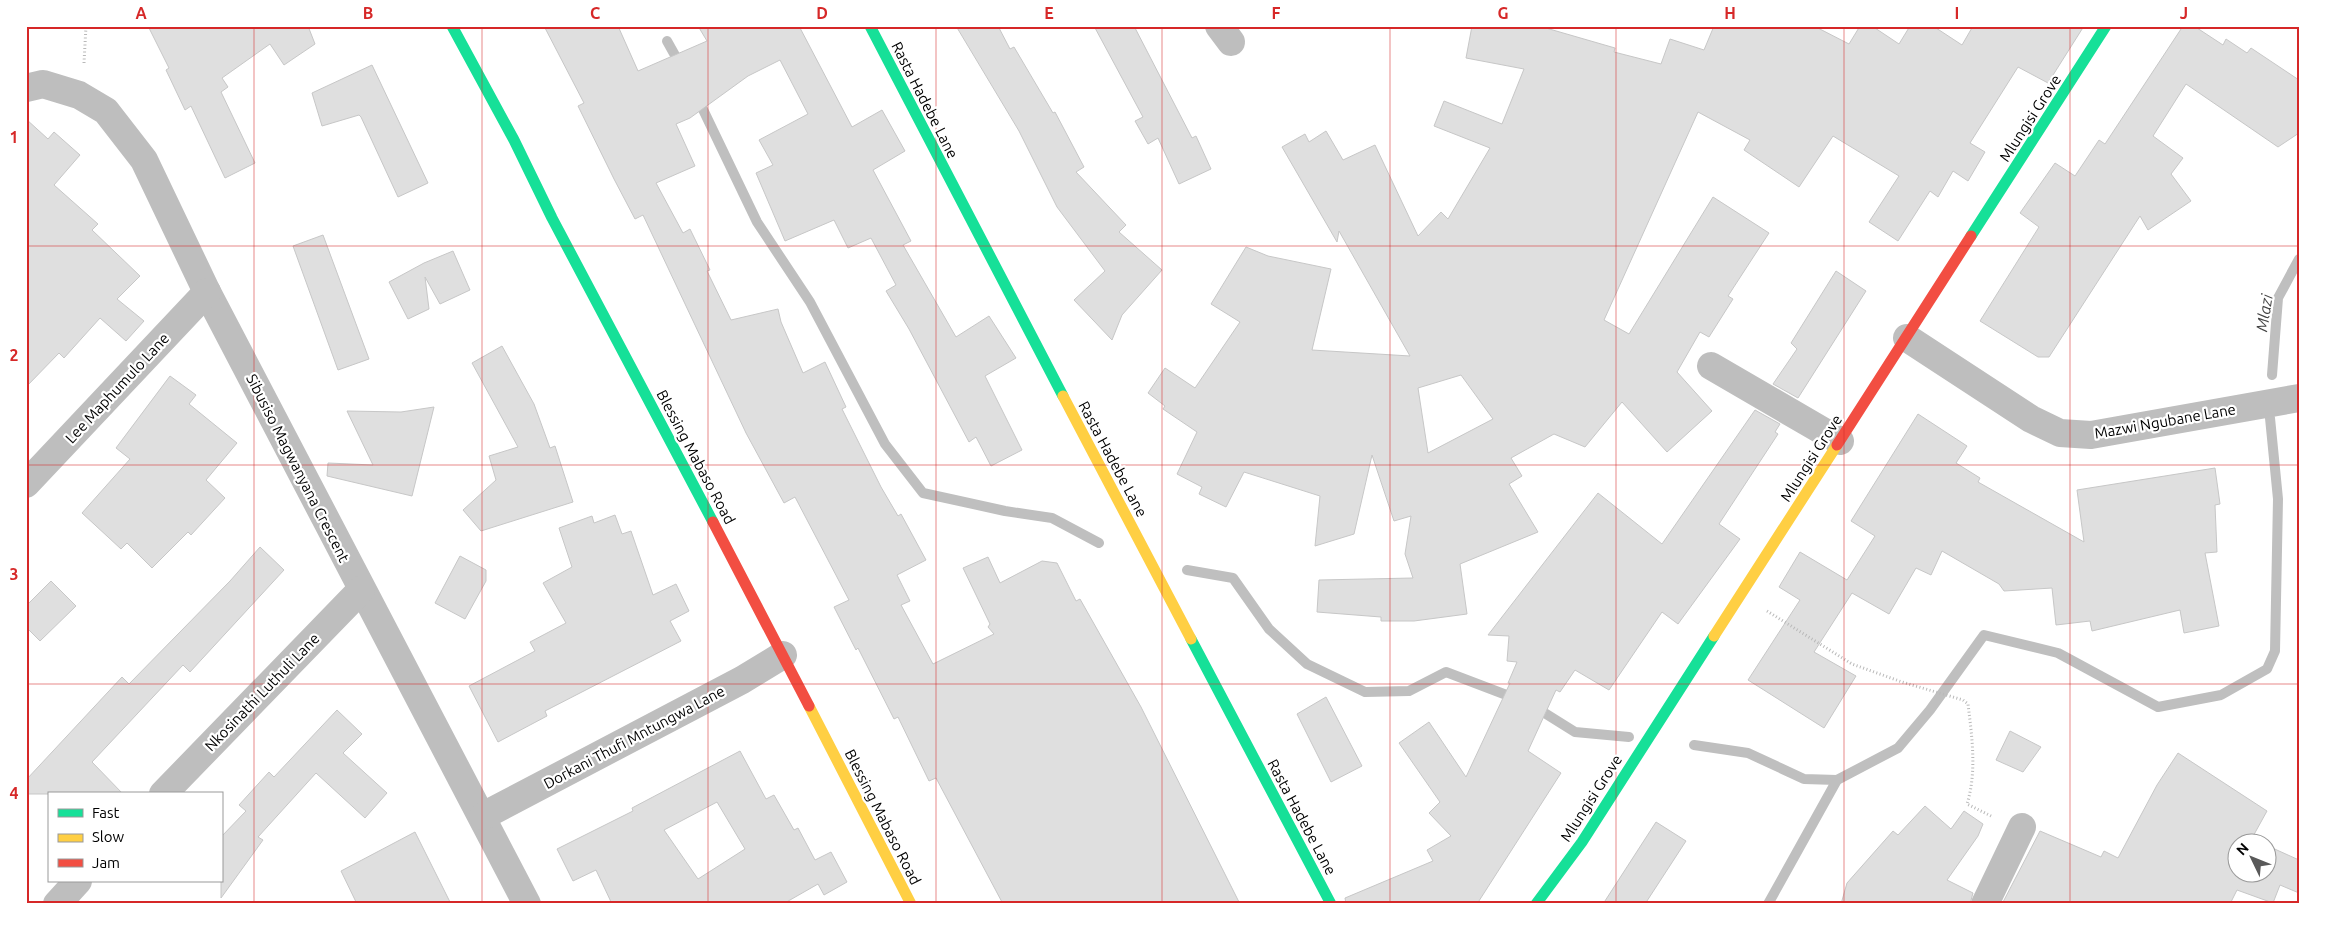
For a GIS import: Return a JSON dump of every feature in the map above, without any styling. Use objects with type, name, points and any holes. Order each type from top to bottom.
[{"type":"street","name":"Blessing Mabaso Road","points":[[452,26],[783,655],[911,904]]},
{"type":"street","name":"Rasta Hadebe Lane","points":[[870,26],[946,174],[1331,904]]},
{"type":"street","name":"Mlungisi Grove","points":[[1536,904],[1582,842],[2106,26]]},
{"type":"street","name":"Sibusiso Magwanyana Crescent","points":[[26,88],[43,84],[79,95],[106,111],[144,160],[207,292],[361,590],[483,816],[527,904]]},
{"type":"street","name":"Lee Maphumulo Lane","points":[[26,484],[207,292]]},
{"type":"street","name":"Mazwi Ngubane Lane","points":[[1907,338],[2031,419],[2060,433],[2091,435],[2299,398]]},
{"type":"street","points":[[1711,366],[1840,441]]},
{"type":"street","name":"Nkosinathi Luthuli Lane","points":[[165,792],[361,590]]},
{"type":"street","name":"Dorkani Thufi Mntungwa Lane","points":[[483,816],[734,684],[783,655]]},
{"type":"street","points":[[1985,904],[2022,827]]},
{"type":"street","points":[[57,904],[77,882]]},
{"type":"path","points":[[1740,595],[1852,664],[1902,682],[1963,700],[1968,704],[1973,786],[1967,804],[2006,823],[2022,827]]},
{"type":"building","points":[[148,26],[308,26],[315,44],[284,65],[270,44],[222,78],[228,87],[221,92],[255,163],[225,178],[191,106],[185,110],[166,70],[169,68]]},
{"type":"building","points":[[544,26],[618,26],[638,71],[707,41],[698,26],[799,26],[852,127],[882,110],[905,151],[873,170],[911,241],[903,245],[956,337],[989,316],[1016,358],[985,376],[1022,450],[991,466],[976,437],[969,442],[909,329],[886,291],[896,285],[871,238],[848,248],[834,220],[785,241],[756,173],[773,165],[759,140],[808,114],[780,60],[748,76],[690,118],[676,124],[695,166],[656,183],[683,233],[690,229],[710,270],[707,271],[731,320],[778,309],[781,322],[803,373],[825,362],[846,407],[842,409],[881,487],[898,516],[901,514],[926,560],[897,575],[910,601],[901,605],[933,664],[994,634],[988,627],[990,624],[963,568],[988,557],[1000,583],[1042,561],[1057,563],[1076,601],[1080,599],[1141,707],[1240,904],[1003,904],[936,778],[929,781],[898,717],[894,719],[858,648],[856,650],[834,607],[849,600],[795,497],[784,503],[746,433],[643,215],[635,219],[614,179],[578,106],[584,103]]},
{"type":"building","points":[[956,26],[998,26],[1010,49],[1014,47],[1053,113],[1055,112],[1084,167],[1076,172],[1126,225],[1119,232],[1162,270],[1122,315],[1112,340],[1074,300],[1105,271],[1057,207],[1019,131]]},
{"type":"building","points":[[1094,26],[1134,26],[1192,138],[1196,136],[1211,169],[1179,184],[1158,138],[1148,144],[1135,121],[1143,117]]},
{"type":"building","points":[[1472,26],[1539,26],[1615,48],[1614,52],[1661,64],[1670,39],[1704,50],[1714,26],[1814,26],[1849,44],[1860,26],[1872,26],[1899,44],[1910,26],[1933,26],[1962,45],[1973,26],[2084,26],[2048,83],[2018,67],[1970,143],[1985,152],[1968,181],[1953,171],[1938,197],[1930,191],[1898,241],[1869,222],[1899,176],[1833,136],[1799,187],[1744,150],[1750,140],[1698,112],[1604,320],[1629,334],[1713,197],[1769,233],[1728,296],[1733,299],[1709,337],[1700,332],[1677,372],[1712,411],[1667,452],[1622,402],[1585,447],[1554,434],[1511,458],[1522,476],[1509,484],[1538,532],[1460,564],[1467,614],[1414,621],[1381,621],[1381,617],[1317,612],[1319,580],[1413,578],[1405,554],[1411,516],[1394,521],[1372,455],[1354,534],[1315,546],[1320,496],[1244,472],[1226,507],[1199,494],[1202,487],[1177,474],[1197,432],[1163,409],[1165,406],[1148,393],[1165,368],[1195,388],[1240,322],[1211,304],[1246,247],[1268,256],[1331,269],[1312,350],[1410,356],[1339,231],[1337,242],[1282,147],[1305,134],[1309,142],[1326,131],[1343,160],[1375,145],[1418,236],[1441,212],[1448,219],[1490,148],[1434,126],[1444,101],[1502,124],[1524,69],[1466,58]],"holes":[[[1461,375],[1493,419],[1428,453],[1418,388]]]},
{"type":"building","points":[[2183,26],[2194,26],[2223,45],[2226,39],[2247,53],[2251,48],[2299,80],[2299,133],[2278,147],[2186,84],[2153,136],[2183,158],[2171,174],[2191,201],[2148,230],[2140,216],[2049,357],[2038,357],[1980,321],[2039,227],[2020,213],[2055,163],[2075,176],[2099,140],[2105,144]]},
{"type":"building","points":[[372,65],[428,183],[398,197],[361,117],[359,115],[322,126],[312,93]]},
{"type":"building","points":[[26,119],[48,139],[54,132],[80,155],[54,185],[98,224],[92,230],[140,276],[117,299],[144,321],[126,341],[100,318],[64,358],[59,353],[26,387]]},
{"type":"building","points":[[323,235],[369,359],[338,370],[293,246]]},
{"type":"building","points":[[453,251],[470,290],[440,304],[425,277],[429,309],[408,319],[389,282],[424,263]]},
{"type":"building","points":[[1836,271],[1866,291],[1798,398],[1773,384],[1797,349],[1791,343]]},
{"type":"building","points":[[502,346],[534,404],[550,448],[555,446],[573,502],[481,531],[463,510],[496,480],[489,456],[518,447],[472,363]]},
{"type":"building","points":[[170,376],[196,395],[189,404],[237,443],[206,480],[225,498],[191,535],[188,532],[152,568],[127,543],[121,549],[82,513],[130,459],[116,448]]},
{"type":"building","points":[[434,407],[412,496],[327,476],[328,463],[373,465],[347,411],[401,412]]},
{"type":"building","points":[[1755,410],[1780,424],[1775,432],[1778,434],[1719,524],[1740,539],[1678,624],[1662,612],[1609,690],[1575,670],[1560,692],[1556,690],[1528,751],[1561,773],[1477,904],[1346,904],[1345,898],[1433,861],[1427,850],[1451,836],[1429,813],[1440,802],[1399,743],[1429,722],[1466,777],[1510,683],[1508,683],[1517,662],[1507,661],[1509,636],[1488,635],[1598,493],[1662,544]]},
{"type":"building","points":[[1918,414],[1967,446],[1956,463],[1980,478],[1978,482],[2084,542],[2077,490],[2215,468],[2220,504],[2215,505],[2217,552],[2205,553],[2219,626],[2184,633],[2180,610],[2092,631],[2090,621],[2056,625],[2052,588],[2004,591],[1999,584],[1942,551],[1931,575],[1916,568],[1889,614],[1852,593],[1814,652],[1856,676],[1824,728],[1748,680],[1800,600],[1779,587],[1800,552],[1847,580],[1875,536],[1851,521]]},
{"type":"building","points":[[615,515],[622,534],[631,531],[653,595],[676,584],[689,611],[670,621],[681,641],[545,711],[547,716],[498,742],[469,686],[535,651],[530,642],[566,623],[543,583],[572,567],[559,528],[592,516],[594,523]]},
{"type":"building","points":[[260,547],[284,570],[190,672],[183,665],[92,762],[121,792],[48,792],[48,794],[26,794],[26,780],[122,677],[129,684],[230,581]]},
{"type":"building","points":[[460,556],[486,570],[486,581],[465,619],[435,603]]},
{"type":"building","points":[[51,581],[76,606],[40,641],[26,627],[26,606]]},
{"type":"building","points":[[1326,697],[1362,766],[1331,782],[1297,714]]},
{"type":"building","points":[[337,710],[362,734],[343,753],[387,793],[365,818],[316,773],[258,837],[263,840],[221,898],[222,836],[246,811],[239,805],[269,772],[274,777]]},
{"type":"building","points":[[2010,731],[2041,747],[2023,772],[1996,760]]},
{"type":"building","points":[[740,751],[766,799],[774,795],[794,830],[798,828],[815,860],[831,852],[847,882],[824,895],[818,884],[783,904],[612,904],[596,870],[573,881],[557,849],[633,811],[632,808]],"holes":[[[717,802],[745,849],[698,879],[664,830]]]},
{"type":"building","points":[[2178,753],[2267,811],[2255,832],[2228,832],[2228,882],[2278,882],[2278,851],[2299,860],[2299,893],[2280,885],[2273,903],[2237,890],[2230,904],[2002,904],[2040,831],[2101,857],[2104,851],[2118,858],[2157,785]]},
{"type":"building","points":[[1925,806],[1951,829],[1964,811],[1983,824],[1978,836],[1947,880],[1973,893],[1970,904],[1841,904],[1847,883],[1893,831],[1898,835]]},
{"type":"building","points":[[1656,822],[1686,841],[1645,904],[1603,904]]},
{"type":"building","points":[[415,832],[451,904],[357,904],[341,871]]},
{"type":"waterway","points":[[667,41],[681,66]]},
{"type":"waterway","points":[[697,97],[757,222],[810,302],[885,444],[923,493],[1005,511],[1052,518],[1099,543]]},
{"type":"waterway","name":"Mlazi","points":[[2272,375],[2278,298],[2299,259]]},
{"type":"waterway","points":[[1768,904],[1837,780],[1898,748],[1930,710],[1984,635],[2058,653],[2158,707],[2221,695],[2267,669],[2275,651],[2278,499],[2270,418]]},
{"type":"waterway","points":[[1187,570],[1233,578],[1269,629],[1307,664],[1365,692],[1409,691],[1446,672],[1517,699]]},
{"type":"waterway","points":[[1535,707],[1575,732],[1629,737]]},
{"type":"waterway","points":[[1694,745],[1748,753],[1804,779],[1837,780]]},
{"type":"traffic: fast","points":[[452,26],[514,140],[552,218],[713,522]]},
{"type":"traffic: fast","points":[[870,26],[1063,396]]},
{"type":"traffic: fast","points":[[1971,236],[2106,26]]},
{"type":"traffic: fast","points":[[1536,904],[1582,842],[1714,636]]},
{"type":"traffic: fast","points":[[1191,639],[1331,904]]},
{"type":"traffic: slow","points":[[1063,396],[1191,639]]},
{"type":"traffic: slow","points":[[1714,636],[1837,445]]},
{"type":"traffic: slow","points":[[809,706],[911,904]]},
{"type":"traffic: jam","points":[[1837,445],[1971,236]]},
{"type":"traffic: jam","points":[[713,522],[809,706]]}]
